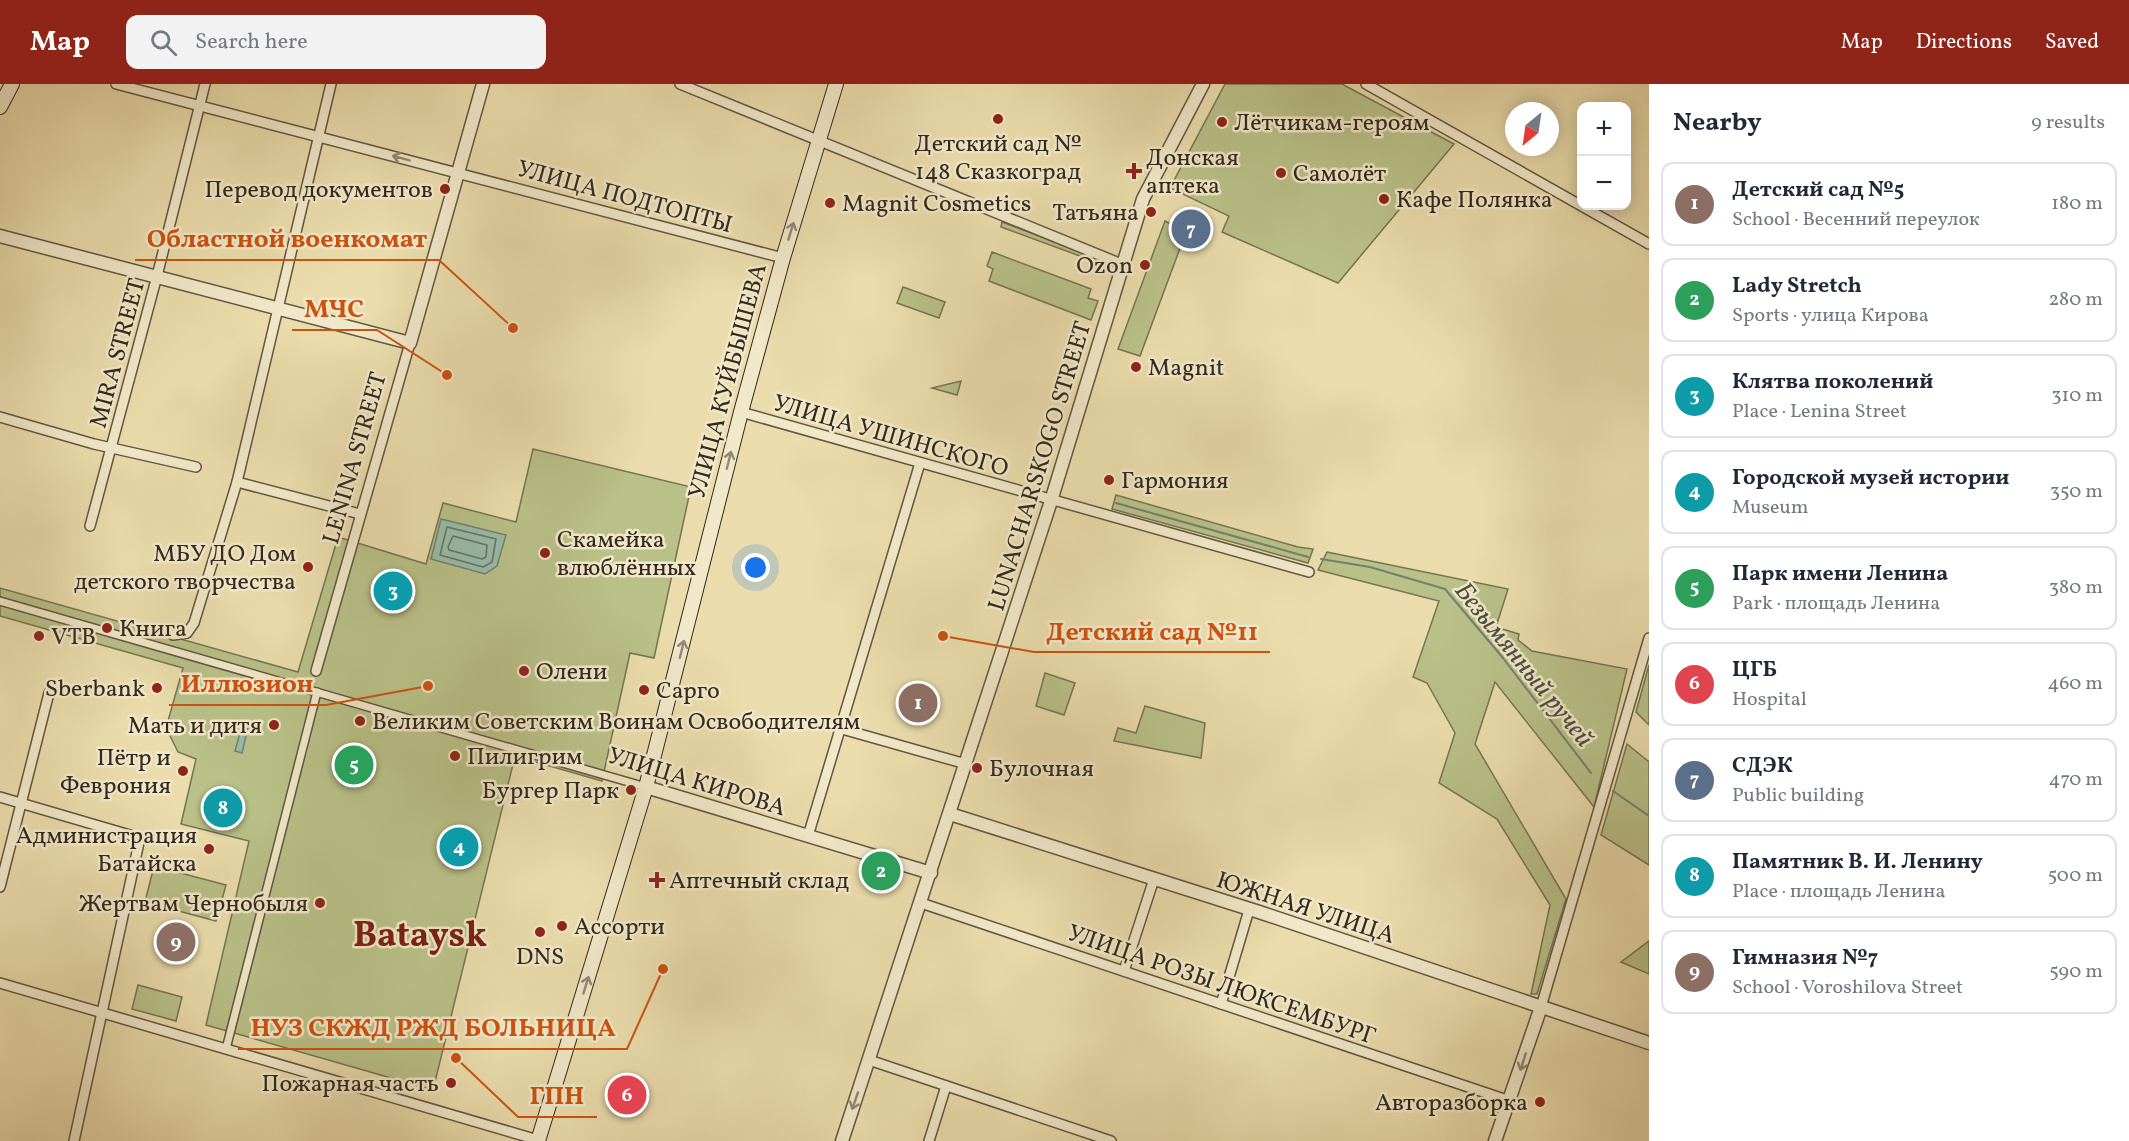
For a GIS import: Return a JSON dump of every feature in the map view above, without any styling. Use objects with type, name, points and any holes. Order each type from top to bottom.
[{"type":"main road","points":[[0,107],[12,84]]},
{"type":"main road","name":"УЛИЦА КУЙБЫШЕВА","points":[[538,1141],[646,787],[741,412],[783,258],[836,84]]},
{"type":"street","name":"УЛИЦА ПОДТОПТЫ","points":[[116,84],[783,258]]},
{"type":"street","name":"MIRA STREET","points":[[90,526],[113,446],[205,84]]},
{"type":"street","points":[[173,635],[187,633],[194,623],[237,482],[331,84]]},
{"type":"street","name":"LENINA STREET","points":[[316,671],[483,84]]},
{"type":"street","points":[[680,84],[1124,265]]},
{"type":"street","name":"LUNACHARSKOGO STREET","points":[[842,1141],[1051,501],[1143,200],[1203,84]]},
{"type":"street","points":[[1366,84],[1649,244]]},
{"type":"street","points":[[0,236],[410,343]]},
{"type":"street","name":"УЛИЦА УШИНСКОГО","points":[[741,412],[1308,572]]},
{"type":"street","points":[[0,417],[196,467]]},
{"type":"street","points":[[808,836],[920,463]]},
{"type":"street","points":[[237,482],[360,514]]},
{"type":"street","name":"УЛИЦА КИРОВА","points":[[0,601],[646,787],[931,873]]},
{"type":"street","points":[[1495,1141],[1541,1007],[1649,638]]},
{"type":"street","points":[[226,1049],[317,692]]},
{"type":"street","points":[[0,887],[49,693]]},
{"type":"street","points":[[842,729],[966,764]]},
{"type":"street","points":[[0,797],[140,838],[74,1141]]},
{"type":"street","name":"ЮЖНАЯ УЛИЦА","points":[[950,814],[1249,910],[1649,1043]]},
{"type":"street","points":[[1124,971],[1154,879]]},
{"type":"street","name":"УЛИЦА РОЗЫ ЛЮКСЕМБУРГ","points":[[921,903],[1510,1101]]},
{"type":"street","points":[[1221,1004],[1249,910]]},
{"type":"street","points":[[0,983],[538,1141]]},
{"type":"street","points":[[869,1060],[1111,1141]]},
{"type":"street","points":[[929,1141],[946,1086]]},
{"type":"green space","points":[[1225,84],[1342,84],[1454,144],[1338,283],[1222,232],[1229,216],[1170,188]]},
{"type":"green space","points":[[1165,221],[1186,232],[1140,356],[1118,349]]},
{"type":"green space","points":[[1002,222],[1108,262],[1107,266],[1001,227]]},
{"type":"green space","points":[[992,252],[1091,289],[1088,298],[1098,301],[1091,320],[989,281],[993,269],[987,266]]},
{"type":"green space","points":[[903,287],[945,302],[939,318],[897,303]]},
{"type":"green space","points":[[961,381],[957,395],[932,388]]},
{"type":"green space","points":[[533,449],[691,487],[654,658],[630,653],[602,781],[515,756],[433,1090],[206,1025],[249,841],[181,824],[196,759],[178,752],[166,728],[183,668],[0,616],[0,588],[298,672],[338,537],[426,564],[443,503],[516,522]]},
{"type":"green space","points":[[1116,495],[1298,547],[1313,549],[1308,563],[1112,509]]},
{"type":"green space","points":[[1327,552],[1508,589],[1496,627],[1519,634],[1518,640],[1532,651],[1627,669],[1594,807],[1495,682],[1475,744],[1566,899],[1537,994],[1531,994],[1550,905],[1497,819],[1439,783],[1455,733],[1427,683],[1413,677],[1439,601],[1318,570]]},
{"type":"green space","points":[[1649,665],[1649,725],[1636,712]]},
{"type":"green space","points":[[1045,673],[1075,683],[1064,715],[1036,706]]},
{"type":"green space","points":[[1145,706],[1205,723],[1201,758],[1114,741],[1118,728],[1136,733]]},
{"type":"green space","points":[[1627,744],[1649,762],[1649,865],[1601,835]]},
{"type":"green space","points":[[154,866],[226,885],[216,921],[145,902]]},
{"type":"green space","points":[[1649,941],[1649,974],[1621,962]]},
{"type":"green space","points":[[138,985],[182,997],[176,1021],[132,1009]]},
{"type":"water","points":[[441,519],[506,535],[497,566],[485,574],[431,559]]},
{"type":"water","points":[[242,725],[248,727],[242,753],[235,751]]},
{"type":"waterway","points":[[1116,503],[1308,557]]},
{"type":"waterway","name":"Безымянный ручей","points":[[1321,559],[1370,567],[1445,589],[1503,658],[1591,773]]},
{"type":"waterway","name":"Безымянный ручей","points":[[1613,791],[1649,816]]},
{"type":"place","name":"Детский сад № 148 Сказкоград","points":[[998,119]]},
{"type":"place","name":"Лётчикам-героям","points":[[1222,122]]},
{"type":"place","name":"Донская аптека","points":[[1134,171]]},
{"type":"place","name":"Самолёт","points":[[1281,173]]},
{"type":"place","name":"Перевод документов","points":[[445,189]]},
{"type":"place","name":"Кафе Полянка","points":[[1384,199]]},
{"type":"place","name":"Magnit Cosmetics","points":[[830,203]]},
{"type":"place","name":"Татьяна","points":[[1151,212]]},
{"type":"place","name":"СДЭК","points":[[1191,229]]},
{"type":"place","name":"Ozon","points":[[1145,265]]},
{"type":"place","name":"Областной военкомат","points":[[513,328]]},
{"type":"place","name":"Magnit","points":[[1136,367]]},
{"type":"place","name":"МЧС","points":[[447,375]]},
{"type":"place","name":"Гармония","points":[[1109,480]]},
{"type":"place","name":"Скамейка влюблённых","points":[[545,553]]},
{"type":"place","name":"МБУ ДО Дом детского творчества","points":[[308,567]]},
{"type":"place","name":"Клятва поколений","points":[[393,591]]},
{"type":"place","name":"Книга","points":[[107,628]]},
{"type":"place","name":"VTB","points":[[39,636]]},
{"type":"place","name":"Детский сад №11","points":[[943,636]]},
{"type":"place","name":"Олени","points":[[524,671]]},
{"type":"place","name":"Иллюзион","points":[[428,686]]},
{"type":"place","name":"Sberbank","points":[[157,688]]},
{"type":"place","name":"Сарго","points":[[644,690]]},
{"type":"place","name":"Детский сад №5","points":[[918,703]]},
{"type":"place","name":"Великим Советским Воинам Освободителям","points":[[360,721]]},
{"type":"place","name":"Мать и дитя","points":[[274,725]]},
{"type":"place","name":"Пилигрим","points":[[455,756]]},
{"type":"place","name":"Парк имени Ленина","points":[[354,765]]},
{"type":"place","name":"Булочная","points":[[977,768]]},
{"type":"place","name":"Пётр и Феврония","points":[[183,771]]},
{"type":"place","name":"Бургер Парк","points":[[631,790]]},
{"type":"place","name":"Памятник В. И. Ленину","points":[[223,808]]},
{"type":"place","name":"Городской музей истории","points":[[459,847]]},
{"type":"place","name":"Администрация Батайска","points":[[209,849]]},
{"type":"place","name":"Lady Stretch","points":[[881,871]]},
{"type":"place","name":"Аптечный склад","points":[[657,880]]},
{"type":"place","name":"Жертвам Чернобыля","points":[[320,903]]},
{"type":"place","name":"Ассорти","points":[[562,926]]},
{"type":"place","name":"DNS","points":[[540,932]]},
{"type":"place","name":"Гимназия №7","points":[[176,942]]},
{"type":"place","name":"НУЗ СКЖД РЖД БОЛЬНИЦА","points":[[663,969]]},
{"type":"place","name":"ГПН","points":[[456,1058]]},
{"type":"place","name":"Пожарная часть","points":[[451,1083]]},
{"type":"place","name":"ЦГБ","points":[[627,1095]]},
{"type":"place","name":"Авторазборка","points":[[1540,1102]]},
{"type":"district","name":"Bataysk","points":[[420,933]]}]
